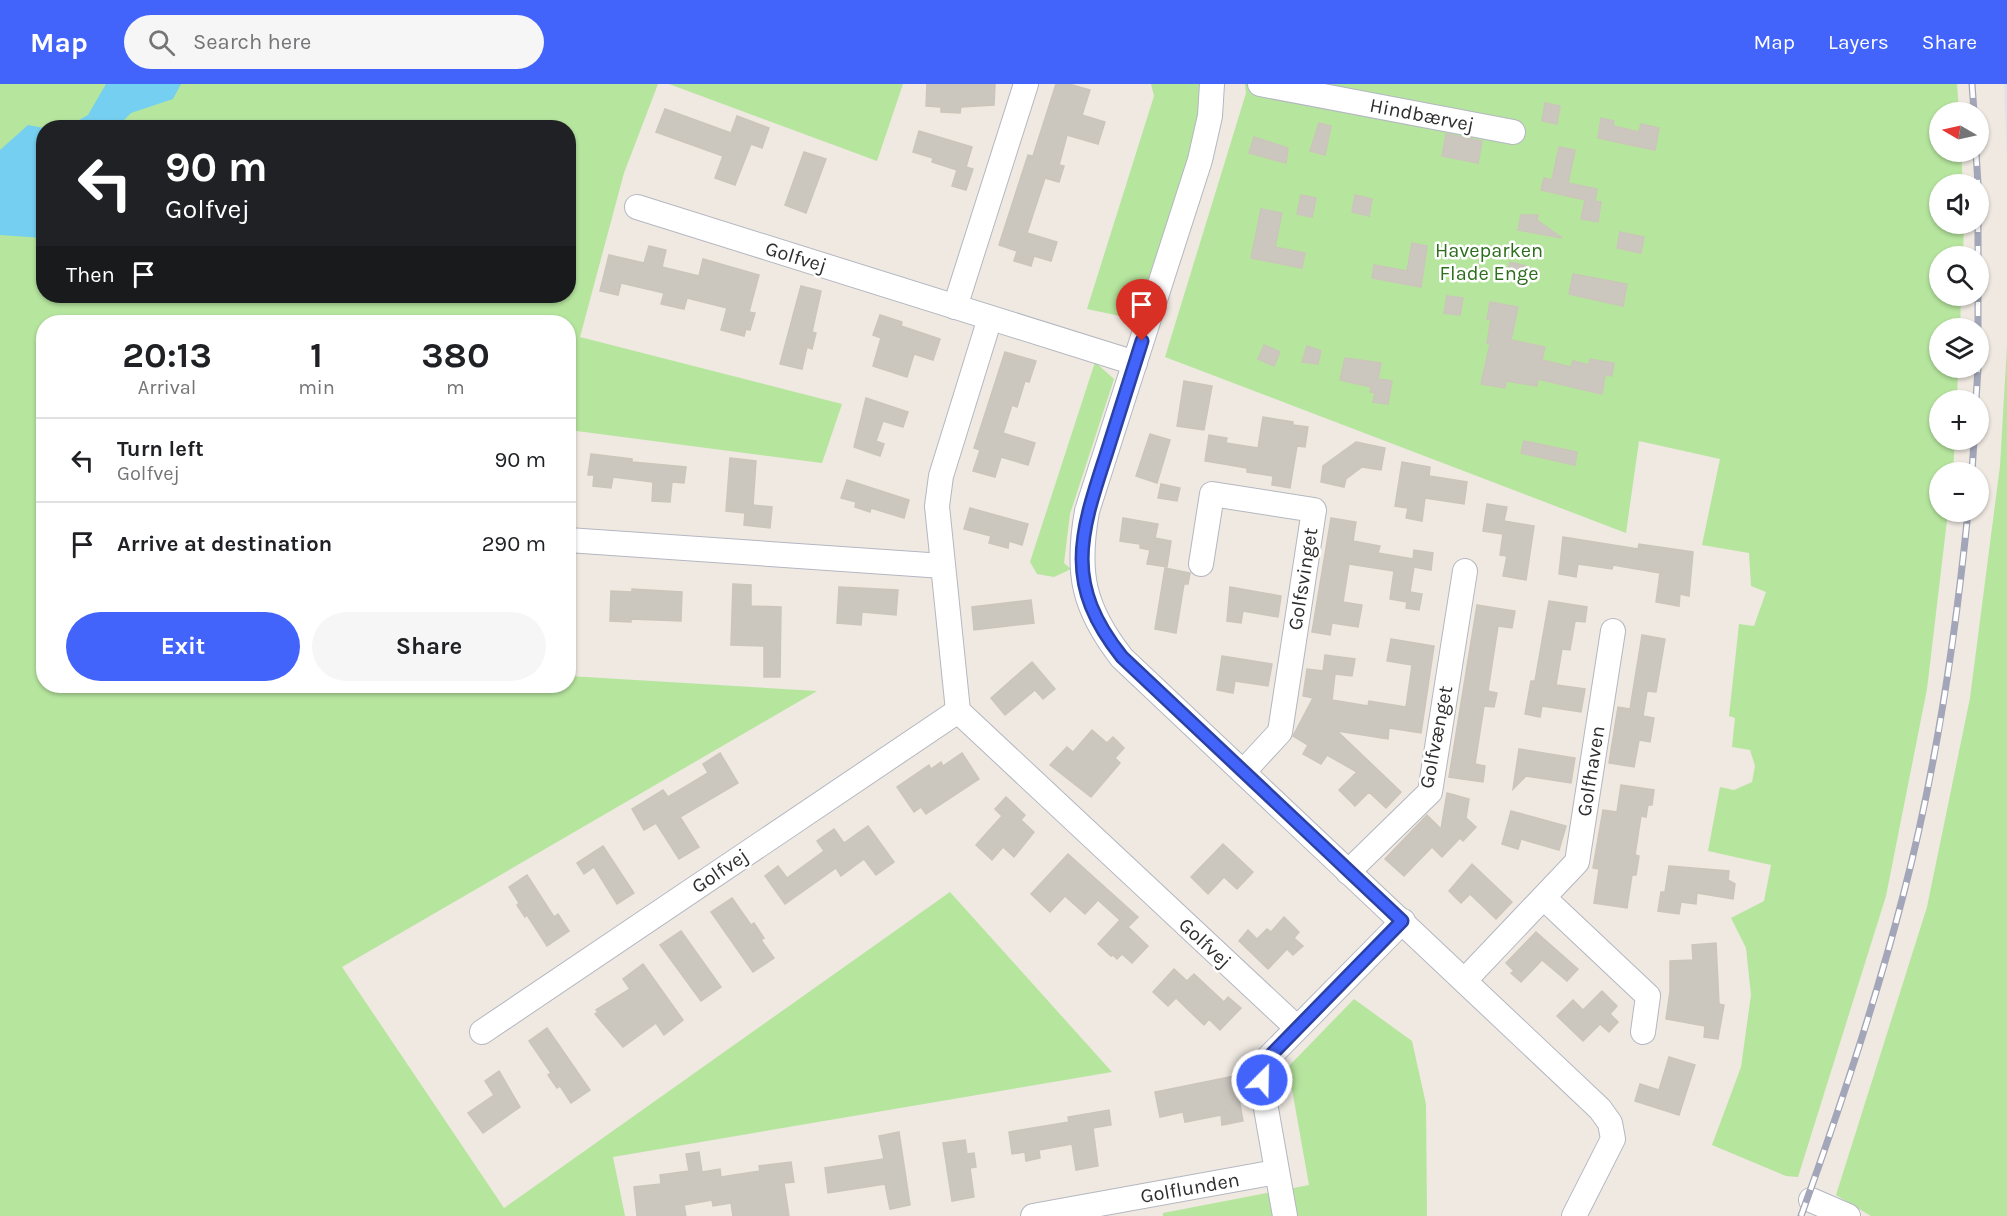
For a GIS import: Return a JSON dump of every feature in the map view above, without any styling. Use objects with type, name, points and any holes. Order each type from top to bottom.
[{"type":"street","points":[[955,307],[1026,84]]},
{"type":"street","points":[[1212,84],[1210,116],[1200,160],[1087,511],[1082,550],[1085,590],[1091,611],[1104,634],[1122,657],[1600,1109],[1610,1123],[1613,1139],[1574,1216]]},
{"type":"street","name":"Hindbærvej","points":[[1260,84],[1513,132]]},
{"type":"street","name":"Golfvej","points":[[637,207],[1135,363]]},
{"type":"street","points":[[958,711],[937,506],[941,476],[990,318]]},
{"type":"street","name":"Golfsvinget","points":[[1201,564],[1212,494],[1314,510],[1280,732],[1244,771]]},
{"type":"street","points":[[576,541],[943,566]]},
{"type":"street","name":"Golfvænget","points":[[1348,872],[1430,792],[1465,571]]},
{"type":"street","name":"Golfhaven","points":[[1465,980],[1576,862],[1613,631]]},
{"type":"street","name":"Golfvej","points":[[482,1032],[958,711],[1296,1027]]},
{"type":"street","points":[[1544,898],[1648,996],[1643,1032]]},
{"type":"street","points":[[1285,1216],[1262,1080],[1269,1057],[1402,921]]},
{"type":"street","name":"Golflunden","points":[[1033,1216],[1276,1172]]},
{"type":"street","points":[[1811,1200],[1846,1216]]},
{"type":"shaded area","points":[[2004,84],[2007,84],[2007,164]]},
{"type":"green space","points":[[0,84],[658,84],[624,173],[580,337],[842,404],[822,463],[576,431],[576,315],[36,315],[36,693],[576,693],[576,676],[817,691],[342,967],[504,1208],[950,892],[1112,1072],[613,1157],[625,1216],[0,1216]]},
{"type":"green space","points":[[669,84],[903,84],[877,161]]},
{"type":"green space","points":[[1151,84],[1207,84],[1204,124],[1134,319],[1087,309],[1154,96]]},
{"type":"green space","name":"Haveparken Flade Enge","points":[[1245,84],[1957,84],[1958,102],[1929,102],[1929,162],[1962,162],[1962,174],[1929,174],[1929,234],[1964,234],[1963,246],[1929,246],[1929,306],[1961,306],[1960,318],[1929,318],[1929,378],[1958,378],[1957,390],[1929,390],[1929,450],[1954,450],[1954,462],[1929,462],[1929,522],[1947,522],[1927,689],[1886,896],[1798,1177],[1786,1176],[1712,1145],[1741,1067],[1751,995],[1746,948],[1731,918],[1764,901],[1771,865],[1708,851],[1720,787],[1734,790],[1752,782],[1755,766],[1750,750],[1732,747],[1735,718],[1729,716],[1739,624],[1754,626],[1766,592],[1751,586],[1749,553],[1702,545],[1720,459],[1639,441],[1626,533],[1165,357],[1246,93]]},
{"type":"green space","points":[[2007,346],[2007,1216],[1871,1216],[1836,1195],[1927,907],[1970,698],[2000,466]]},
{"type":"green space","points":[[1095,362],[1114,379],[1070,514],[1064,563],[1071,569],[1054,577],[1037,574],[1030,562]]},
{"type":"green space","points":[[1354,999],[1412,1041],[1426,1104],[1427,1216],[1163,1216],[1163,1213],[1309,1185],[1288,1067]]},
{"type":"water","points":[[106,84],[181,84],[173,99],[131,113],[124,120],[79,120],[88,115]]},
{"type":"water","points":[[28,125],[36,126],[36,238],[0,235],[0,150]]},
{"type":"building","points":[[927,84],[995,84],[994,105],[961,107],[960,113],[941,112],[941,107],[926,106]]},
{"type":"building","points":[[1056,84],[1069,84],[1090,90],[1082,115],[1105,122],[1098,144],[1067,135],[1059,165],[1064,166],[1059,182],[1045,178],[1027,233],[1057,242],[1051,261],[1034,256],[1031,266],[1014,261],[1017,251],[999,245],[1028,155],[1033,156]]},
{"type":"building","points":[[1545,103],[1560,106],[1557,124],[1542,121]]},
{"type":"building","points":[[665,109],[731,133],[737,116],[769,128],[762,148],[751,144],[735,185],[715,178],[723,156],[656,132]]},
{"type":"building","points":[[1601,118],[1614,121],[1613,126],[1639,132],[1641,124],[1659,128],[1655,150],[1598,138]]},
{"type":"building","points":[[1319,123],[1331,126],[1325,155],[1310,151]]},
{"type":"building","points":[[919,131],[972,147],[966,167],[973,169],[966,190],[952,186],[957,170],[932,162],[933,158],[913,152]]},
{"type":"building","points":[[1446,134],[1482,141],[1478,163],[1442,156]]},
{"type":"building","points":[[1254,137],[1288,148],[1286,163],[1249,153]]},
{"type":"building","points":[[1559,147],[1575,150],[1568,183],[1597,189],[1595,201],[1601,202],[1598,222],[1581,219],[1585,200],[1541,190],[1544,178],[1552,180]]},
{"type":"building","points":[[804,152],[826,159],[806,213],[785,205]]},
{"type":"building","points":[[1301,195],[1316,198],[1312,217],[1297,214]]},
{"type":"building","points":[[1355,195],[1372,199],[1369,216],[1352,212]]},
{"type":"building","points":[[1261,209],[1282,213],[1275,247],[1305,253],[1302,268],[1251,258]]},
{"type":"building","points":[[1521,215],[1538,215],[1537,220],[1562,238],[1518,230]]},
{"type":"building","points":[[1620,232],[1644,237],[1641,253],[1617,248]]},
{"type":"building","points":[[1412,243],[1427,246],[1421,287],[1372,278],[1374,265],[1407,271]]},
{"type":"building","points":[[649,246],[666,250],[662,267],[699,276],[703,259],[759,275],[749,312],[755,313],[750,330],[746,329],[744,336],[721,330],[727,308],[687,298],[684,309],[661,304],[664,293],[621,283],[618,295],[600,291],[609,255],[644,263]]},
{"type":"building","points":[[1510,262],[1526,266],[1524,278],[1507,275]]},
{"type":"building","points":[[1573,274],[1627,284],[1623,306],[1569,294]]},
{"type":"building","points":[[801,286],[821,291],[812,332],[816,333],[812,349],[807,347],[802,369],[780,364]]},
{"type":"building","points":[[1447,296],[1463,298],[1460,315],[1444,313]]},
{"type":"building","points":[[1490,302],[1518,307],[1511,340],[1545,347],[1542,360],[1571,367],[1573,361],[1589,365],[1590,359],[1614,363],[1612,376],[1605,375],[1602,394],[1538,379],[1537,386],[1506,381],[1505,388],[1481,384],[1490,344],[1487,343],[1491,319],[1487,319]]},
{"type":"building","points":[[880,315],[902,322],[901,326],[940,339],[933,360],[914,354],[907,377],[873,366],[881,338],[873,335]]},
{"type":"building","points":[[1264,345],[1280,352],[1274,366],[1258,359]]},
{"type":"building","points":[[1307,346],[1321,351],[1318,364],[1302,362]]},
{"type":"building","points":[[1005,352],[1036,361],[1029,382],[1025,381],[1017,407],[1012,405],[1003,433],[1035,443],[1028,465],[1001,457],[995,477],[973,471],[980,450],[974,448]]},
{"type":"building","points":[[1345,358],[1381,363],[1378,379],[1392,381],[1388,404],[1373,402],[1375,393],[1370,392],[1371,387],[1340,380]]},
{"type":"building","points":[[1184,381],[1212,386],[1204,430],[1177,426]]},
{"type":"building","points":[[866,398],[908,412],[903,427],[883,421],[876,441],[884,444],[880,456],[854,447]]},
{"type":"building","points":[[1263,417],[1308,427],[1305,447],[1297,446],[1290,488],[1272,485],[1273,476],[1247,472],[1247,468],[1205,461],[1209,435],[1227,438],[1226,443],[1258,448]]},
{"type":"building","points":[[1150,434],[1170,440],[1157,483],[1136,476]]},
{"type":"building","points":[[1524,441],[1577,452],[1575,465],[1521,453]]},
{"type":"building","points":[[1356,442],[1385,448],[1381,470],[1362,467],[1346,479],[1344,487],[1321,482],[1323,466]]},
{"type":"building","points":[[591,454],[632,459],[632,462],[686,467],[684,483],[672,482],[670,502],[652,501],[653,482],[613,477],[611,488],[593,486],[594,475],[588,475]]},
{"type":"building","points":[[730,458],[756,461],[753,505],[772,507],[770,528],[744,525],[745,513],[726,511]]},
{"type":"building","points":[[1402,462],[1430,467],[1429,476],[1467,482],[1464,504],[1425,498],[1422,521],[1406,518],[1408,508],[1395,506]]},
{"type":"building","points":[[847,480],[909,500],[904,518],[871,508],[870,512],[855,507],[856,502],[841,498]]},
{"type":"building","points":[[1161,484],[1180,488],[1177,501],[1158,498]]},
{"type":"building","points":[[1487,504],[1507,507],[1504,521],[1534,526],[1526,580],[1503,576],[1507,556],[1500,555],[1503,534],[1483,531]]},
{"type":"building","points":[[970,508],[1028,524],[1022,545],[1009,541],[1008,548],[989,543],[991,536],[964,529]]},
{"type":"building","points":[[1123,518],[1158,524],[1155,538],[1171,541],[1167,567],[1147,564],[1150,550],[1140,548],[1140,544],[1120,541]]},
{"type":"building","points":[[1331,518],[1356,522],[1353,541],[1380,546],[1378,553],[1413,559],[1414,550],[1433,553],[1431,570],[1414,567],[1410,592],[1422,594],[1419,610],[1406,608],[1407,602],[1390,599],[1394,571],[1349,564],[1343,602],[1362,605],[1358,627],[1332,623],[1330,635],[1312,632]]},
{"type":"building","points":[[1563,537],[1638,549],[1639,544],[1693,552],[1689,596],[1680,594],[1679,606],[1656,602],[1660,573],[1613,565],[1612,569],[1578,564],[1576,577],[1559,574]]},
{"type":"building","points":[[1165,568],[1190,573],[1188,584],[1184,584],[1176,633],[1155,629]]},
{"type":"building","points":[[733,584],[751,585],[751,606],[781,607],[780,677],[764,677],[764,646],[731,645]]},
{"type":"building","points":[[839,587],[898,590],[896,615],[862,612],[861,625],[837,623]]},
{"type":"building","points":[[1230,587],[1281,596],[1278,617],[1243,611],[1241,623],[1227,621]]},
{"type":"building","points":[[632,589],[682,592],[681,621],[631,619],[631,622],[610,621],[611,591],[632,592]]},
{"type":"building","points":[[1031,600],[1034,623],[974,630],[972,607]]},
{"type":"building","points":[[1549,601],[1587,607],[1585,622],[1575,621],[1570,650],[1562,649],[1556,685],[1585,689],[1581,712],[1542,706],[1540,717],[1525,714],[1531,681],[1535,681]]},
{"type":"building","points":[[1477,605],[1515,611],[1512,628],[1498,626],[1488,691],[1497,693],[1494,707],[1484,706],[1475,764],[1485,766],[1483,782],[1449,777]]},
{"type":"building","points":[[1642,635],[1665,639],[1656,692],[1647,691],[1643,716],[1654,718],[1650,742],[1639,740],[1634,767],[1609,763],[1618,707],[1630,709]]},
{"type":"building","points":[[1391,639],[1434,646],[1421,733],[1389,728],[1388,739],[1337,731],[1401,792],[1386,808],[1369,792],[1355,806],[1339,790],[1357,772],[1327,755],[1321,764],[1303,754],[1308,745],[1293,736],[1313,698],[1303,696],[1307,669],[1323,671],[1325,655],[1355,659],[1352,676],[1335,674],[1332,700],[1368,706],[1369,701],[1406,707],[1412,665],[1387,661]]},
{"type":"building","points":[[1222,656],[1272,664],[1268,686],[1235,681],[1233,693],[1217,690]]},
{"type":"building","points":[[1032,662],[1055,689],[1043,699],[1035,690],[1005,715],[991,698]]},
{"type":"building","points":[[1092,730],[1107,743],[1113,737],[1124,748],[1115,758],[1120,763],[1091,797],[1050,765],[1067,747],[1073,752]]},
{"type":"building","points":[[1519,749],[1575,758],[1571,783],[1526,776],[1513,789]]},
{"type":"building","points":[[720,753],[738,783],[680,817],[699,847],[679,859],[656,823],[644,830],[632,809],[663,790],[668,797],[708,773],[703,764]]},
{"type":"building","points":[[962,753],[979,779],[926,814],[921,807],[914,812],[897,787],[929,765],[931,769],[941,762],[943,766]]},
{"type":"building","points":[[1621,785],[1654,790],[1652,805],[1648,805],[1646,817],[1641,816],[1635,855],[1639,856],[1636,875],[1632,875],[1627,908],[1594,903],[1599,869],[1593,868],[1603,810],[1617,812]]},
{"type":"building","points":[[1447,793],[1469,799],[1466,818],[1476,827],[1463,841],[1460,838],[1442,857],[1432,847],[1404,876],[1385,859],[1427,815],[1441,829]]},
{"type":"building","points":[[1006,797],[1025,815],[1021,820],[1034,832],[1014,857],[1003,847],[992,860],[976,845],[1002,816],[995,809]]},
{"type":"building","points":[[1511,811],[1566,826],[1559,850],[1521,839],[1518,849],[1502,844]]},
{"type":"building","points":[[868,826],[894,862],[876,875],[864,859],[841,876],[836,868],[785,904],[765,876],[778,866],[787,878],[824,851],[817,841],[834,829],[844,843]]},
{"type":"building","points":[[1223,844],[1253,872],[1237,889],[1224,877],[1208,894],[1191,877]]},
{"type":"building","points":[[603,846],[634,893],[617,904],[594,867],[584,874],[577,863]]},
{"type":"building","points":[[1068,854],[1138,917],[1128,927],[1148,946],[1132,963],[1122,954],[1117,959],[1111,956],[1098,944],[1120,920],[1098,900],[1085,914],[1065,896],[1050,912],[1031,894]]},
{"type":"building","points":[[1472,864],[1512,902],[1496,919],[1470,894],[1461,903],[1449,891]]},
{"type":"building","points":[[1669,866],[1729,871],[1728,880],[1735,884],[1733,899],[1697,893],[1696,904],[1681,902],[1679,914],[1658,911],[1661,892],[1665,892]]},
{"type":"building","points":[[527,875],[554,917],[558,914],[569,931],[547,946],[527,915],[525,917],[517,905],[519,903],[509,887]]},
{"type":"building","points":[[732,898],[751,925],[754,923],[764,938],[761,940],[774,958],[753,972],[711,912]]},
{"type":"building","points":[[1284,917],[1299,932],[1294,938],[1303,946],[1293,955],[1287,949],[1268,969],[1239,941],[1248,930],[1257,939],[1267,929],[1271,932]]},
{"type":"building","points":[[681,931],[721,987],[701,1001],[660,945]]},
{"type":"building","points":[[1536,932],[1578,969],[1567,981],[1542,960],[1521,982],[1511,973],[1514,971],[1506,963]]},
{"type":"building","points":[[1716,943],[1719,1004],[1724,1005],[1718,1039],[1704,1037],[1705,1026],[1666,1019],[1670,991],[1670,961],[1693,960],[1692,945]]},
{"type":"building","points":[[643,964],[683,1020],[664,1035],[656,1023],[623,1047],[595,1014],[598,1012],[596,1010],[630,989],[623,979]]},
{"type":"building","points":[[1174,969],[1187,981],[1194,974],[1224,1002],[1228,997],[1241,1008],[1220,1030],[1209,1019],[1204,1025],[1176,998],[1168,1006],[1153,992]]},
{"type":"building","points":[[1602,991],[1617,1006],[1610,1014],[1618,1022],[1609,1032],[1600,1024],[1583,1041],[1557,1016],[1573,1000],[1583,1010]]},
{"type":"building","points":[[547,1028],[590,1090],[571,1103],[560,1086],[557,1088],[548,1075],[551,1073],[529,1041]]},
{"type":"building","points":[[1669,1057],[1695,1065],[1679,1115],[1635,1101],[1640,1084],[1659,1090]]},
{"type":"building","points":[[499,1071],[520,1107],[483,1133],[468,1113],[494,1095],[485,1081]]},
{"type":"building","points":[[1235,1076],[1243,1121],[1222,1125],[1221,1115],[1185,1122],[1183,1112],[1160,1117],[1155,1092]]},
{"type":"building","points":[[1109,1110],[1111,1125],[1093,1128],[1098,1166],[1076,1170],[1072,1144],[1039,1150],[1040,1158],[1026,1161],[1025,1152],[1012,1154],[1009,1132],[1069,1122],[1068,1117]]},
{"type":"building","points":[[899,1132],[910,1205],[890,1209],[885,1184],[828,1193],[825,1168],[884,1159],[879,1136]]},
{"type":"building","points":[[965,1140],[967,1154],[974,1153],[976,1167],[970,1168],[974,1197],[952,1201],[943,1143]]},
{"type":"building","points":[[699,1152],[702,1172],[720,1169],[721,1177],[760,1171],[759,1166],[791,1162],[794,1182],[784,1183],[789,1216],[733,1216],[731,1203],[713,1206],[712,1200],[684,1205],[686,1216],[637,1216],[634,1187],[661,1184],[660,1175],[689,1171],[686,1154]]},
{"type":"railway","points":[[1972,84],[1973,102]]},
{"type":"railway","points":[[1977,162],[1977,174]]},
{"type":"railway","points":[[1978,234],[1978,318]]},
{"type":"railway","points":[[1977,378],[1977,390]]},
{"type":"railway","points":[[1973,450],[1973,462]]},
{"type":"railway","points":[[1801,1216],[1843,1097],[1868,1017],[1915,849],[1943,705],[1967,522]]},
{"type":"route","points":[[1142,341],[1087,511],[1081,567],[1091,611],[1104,634],[1122,657],[1402,921],[1269,1057],[1262,1080]]}]
